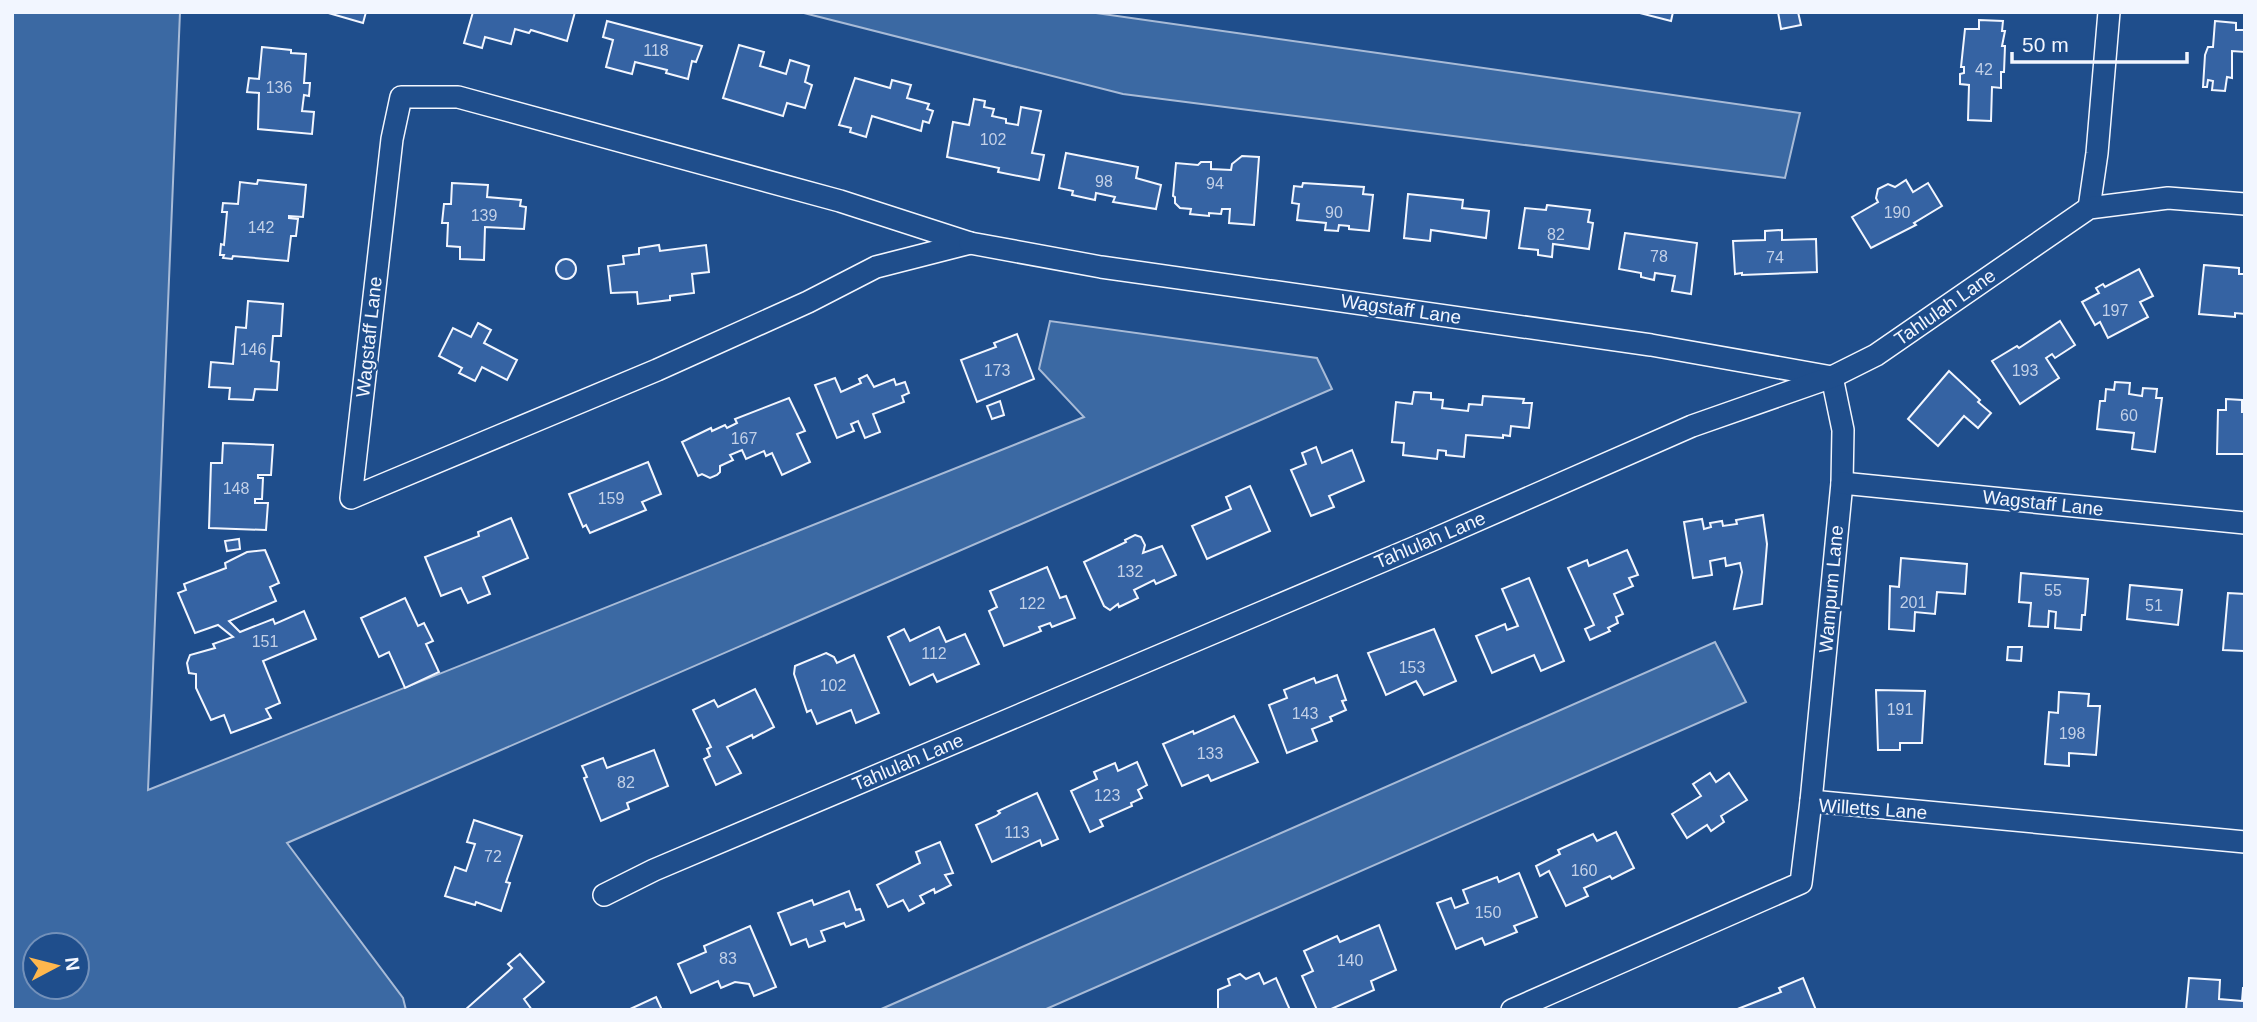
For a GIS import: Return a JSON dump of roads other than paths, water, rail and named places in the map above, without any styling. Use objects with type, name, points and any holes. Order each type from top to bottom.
[{"type":"street","points":[[2089,208],[2097,153],[2109,12]]},
{"type":"street","name":"Wagstaff Lane","points":[[970,243],[876,267],[808,302],[657,370],[351,498],[392,139],[401,97],[458,97],[840,201],[970,243],[1101,267],[1651,345],[1832,377]]},
{"type":"street","name":"Tahlulah Lane","points":[[604,895],[654,870],[1430,541],[1692,426],[1832,377],[1876,355],[2089,208],[2168,198],[2245,204]]},
{"type":"street","name":"Wampum Lane","points":[[1811,802],[1842,483],[1843,430],[1832,377]]},
{"type":"street","name":"Wagstaff Lane","points":[[1842,483],[2245,523]]},
{"type":"street","name":"Willetts Lane","points":[[1512,1010],[1801,883],[1811,802],[2245,842]]},
{"type":"water","points":[[12,12],[180,12],[148,790],[1084,417],[1039,369],[1050,321],[1317,358],[1332,389],[287,843],[403,998],[406,1010],[12,1010]]},
{"type":"water","points":[[800,12],[1089,12],[1800,113],[1785,178],[1123,94]]},
{"type":"water","points":[[1715,642],[1746,702],[1044,1010],[879,1010]]}]
